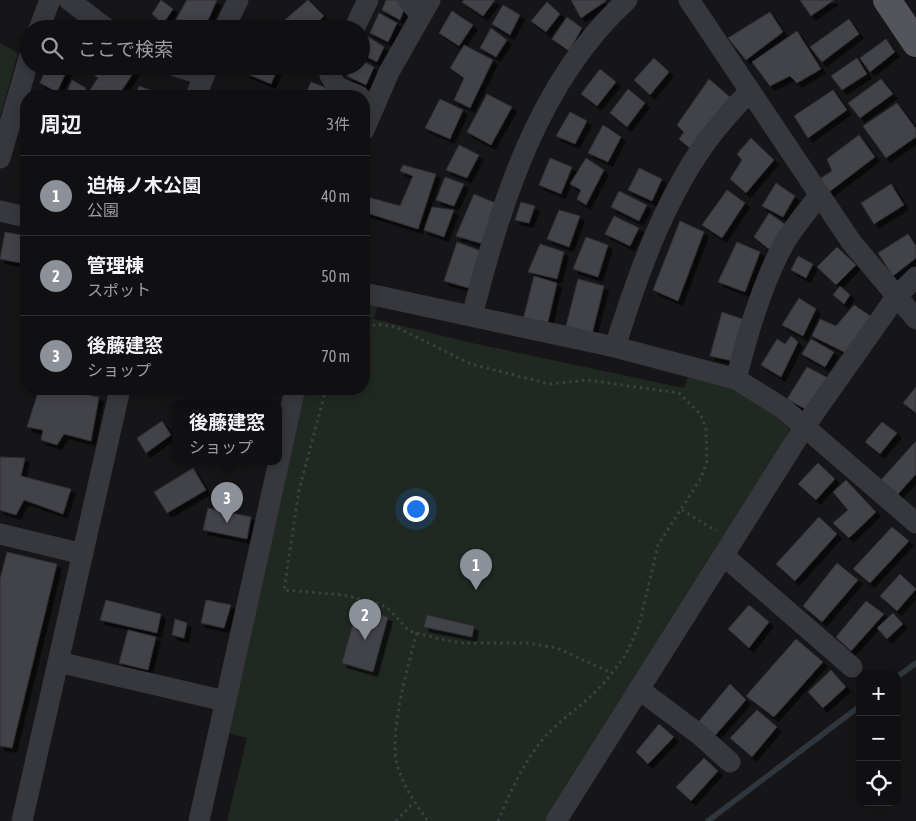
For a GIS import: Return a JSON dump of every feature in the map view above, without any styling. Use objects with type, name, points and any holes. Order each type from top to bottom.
[{"type":"main road","points":[[887,0],[916,43]]},
{"type":"street","points":[[42,20],[50,0]]},
{"type":"street","points":[[69,0],[95,20]]},
{"type":"street","points":[[228,20],[238,0]]},
{"type":"street","points":[[358,20],[368,0]]},
{"type":"street","points":[[472,316],[508,189],[534,132],[560,82],[580,52],[598,29],[627,0]]},
{"type":"street","points":[[689,0],[749,92],[861,256],[916,320]]},
{"type":"street","points":[[370,94],[389,72],[419,5]]},
{"type":"street","points":[[0,158],[24,75]]},
{"type":"street","points":[[198,90],[204,75]]},
{"type":"street","points":[[330,75],[337,87],[344,90]]},
{"type":"street","points":[[615,347],[632,292],[662,220],[704,145],[749,92]]},
{"type":"street","points":[[736,379],[754,318],[778,255],[796,226],[819,196]]},
{"type":"street","points":[[0,211],[20,215]]},
{"type":"street","points":[[556,821],[805,426],[896,297],[916,277]]},
{"type":"street","points":[[370,294],[615,347],[736,379],[761,393],[805,426],[916,522]]},
{"type":"street","points":[[22,821],[119,395]]},
{"type":"street","points":[[282,447],[294,395]]},
{"type":"street","points":[[199,821],[278,465]]},
{"type":"street","points":[[0,534],[83,554]]},
{"type":"street","points":[[724,556],[852,667]]},
{"type":"street","points":[[58,662],[225,701]]},
{"type":"street","points":[[640,690],[700,734],[730,762]]},
{"type":"path","points":[[370,328],[376,324],[396,327],[471,364],[550,384],[587,380],[679,394],[701,415],[706,430],[706,462],[704,470],[682,510],[658,545],[640,626],[626,654],[599,691],[540,742],[508,797],[498,821]]},
{"type":"path","points":[[324,395],[300,490],[284,590],[344,595],[380,604],[390,610],[409,631],[461,643],[528,643],[556,648],[612,674]]},
{"type":"path","points":[[682,510],[720,534]]},
{"type":"path","points":[[418,633],[404,680],[395,745],[397,764],[409,796],[428,821]]},
{"type":"path","points":[[396,821],[414,802]]},
{"type":"shaded area","points":[[0,43],[18,53],[0,117]]},
{"type":"shaded area","points":[[370,302],[378,304],[374,319],[472,343],[684,388],[689,374],[746,393],[792,425],[772,465],[548,821],[227,821],[247,738],[227,733],[305,395],[370,395]]},
{"type":"building","points":[[161,0],[173,9],[166,20],[159,20],[152,14]]},
{"type":"building","points":[[187,0],[217,0],[208,20],[176,19]]},
{"type":"building","points":[[308,0],[324,16],[320,20],[285,20]]},
{"type":"building","points":[[386,0],[400,0],[406,4],[400,20],[382,10]]},
{"type":"building","points":[[464,0],[495,0],[483,16],[462,2]]},
{"type":"building","points":[[571,0],[605,0],[606,1],[581,18]]},
{"type":"building","points":[[800,0],[834,0],[811,16]]},
{"type":"building","points":[[547,2],[560,14],[546,32],[531,21]]},
{"type":"building","points":[[503,5],[520,15],[510,35],[492,24]]},
{"type":"building","points":[[452,11],[473,25],[459,46],[439,33]]},
{"type":"building","points":[[770,12],[783,32],[746,60],[728,38]]},
{"type":"building","points":[[379,13],[397,23],[388,42],[370,33]]},
{"type":"building","points":[[567,17],[582,28],[569,51],[552,39]]},
{"type":"building","points":[[849,19],[859,34],[822,62],[810,47]]},
{"type":"building","points":[[491,28],[507,40],[496,57],[480,48]]},
{"type":"building","points":[[797,31],[821,69],[797,83],[790,76],[770,86],[752,62]]},
{"type":"building","points":[[370,38],[384,47],[377,62],[370,58]]},
{"type":"building","points":[[886,39],[895,52],[870,72],[860,58]]},
{"type":"building","points":[[464,45],[493,60],[470,108],[454,100],[464,78],[450,68]]},
{"type":"building","points":[[654,58],[669,72],[650,95],[634,80]]},
{"type":"building","points":[[857,58],[867,74],[842,90],[831,76]]},
{"type":"building","points":[[370,65],[374,67],[366,85],[347,76],[370,75]]},
{"type":"building","points":[[600,69],[616,82],[597,106],[581,94]]},
{"type":"building","points":[[43,75],[65,75],[58,90],[53,90],[40,83]]},
{"type":"building","points":[[94,75],[132,75],[122,90],[90,90],[98,78]]},
{"type":"building","points":[[250,75],[275,75],[271,84]]},
{"type":"building","points":[[709,79],[731,98],[693,151],[679,139],[684,132],[677,125]]},
{"type":"building","points":[[881,79],[893,94],[860,118],[848,103]]},
{"type":"building","points":[[72,80],[86,88],[85,90],[68,90]]},
{"type":"building","points":[[311,82],[332,90],[308,90]]},
{"type":"building","points":[[139,86],[150,90],[137,90]]},
{"type":"building","points":[[628,89],[645,103],[627,127],[610,113]]},
{"type":"building","points":[[833,90],[847,110],[808,138],[794,116]]},
{"type":"building","points":[[487,94],[512,107],[491,145],[467,132]]},
{"type":"building","points":[[440,99],[463,110],[450,139],[425,128]]},
{"type":"building","points":[[897,103],[916,129],[916,137],[886,158],[863,126]]},
{"type":"building","points":[[570,112],[587,121],[575,144],[556,136]]},
{"type":"building","points":[[603,125],[621,137],[608,162],[588,153]]},
{"type":"building","points":[[859,135],[875,157],[829,192],[821,178],[832,171],[827,159]]},
{"type":"building","points":[[751,138],[774,160],[746,193],[730,179],[742,160],[737,154]]},
{"type":"building","points":[[459,145],[479,155],[467,178],[446,170]]},
{"type":"building","points":[[550,158],[572,167],[561,194],[539,185]]},
{"type":"building","points":[[586,158],[604,170],[586,205],[577,199],[581,190],[570,184]]},
{"type":"building","points":[[403,165],[436,174],[418,229],[370,214],[370,198],[400,206],[413,176],[400,171]]},
{"type":"building","points":[[639,168],[662,179],[652,201],[628,190]]},
{"type":"building","points":[[445,177],[464,184],[454,206],[436,200]]},
{"type":"building","points":[[776,183],[795,196],[783,217],[762,206]]},
{"type":"building","points":[[891,184],[904,205],[874,224],[861,203]]},
{"type":"building","points":[[727,190],[745,203],[722,238],[702,225]]},
{"type":"building","points":[[619,191],[647,205],[639,221],[611,207]]},
{"type":"building","points":[[474,194],[495,203],[483,244],[456,236]]},
{"type":"building","points":[[521,202],[535,206],[529,223],[515,220]]},
{"type":"building","points":[[432,207],[454,210],[444,237],[424,230]]},
{"type":"building","points":[[559,210],[580,216],[569,247],[547,239]]},
{"type":"building","points":[[769,213],[786,225],[770,250],[754,237]]},
{"type":"building","points":[[614,216],[639,228],[630,246],[605,234]]},
{"type":"building","points":[[680,221],[704,232],[678,301],[653,290]]},
{"type":"building","points":[[5,232],[20,235],[20,263],[0,259]]},
{"type":"building","points":[[908,234],[916,246],[916,258],[893,276],[878,253]]},
{"type":"building","points":[[586,237],[608,245],[598,277],[573,269]]},
{"type":"building","points":[[457,242],[481,251],[469,288],[444,281]]},
{"type":"building","points":[[737,242],[760,252],[745,292],[718,282]]},
{"type":"building","points":[[540,244],[564,252],[557,279],[528,272]]},
{"type":"building","points":[[837,247],[856,265],[836,285],[817,267]]},
{"type":"building","points":[[798,256],[813,264],[806,278],[791,270]]},
{"type":"building","points":[[534,276],[557,283],[547,326],[523,320]]},
{"type":"building","points":[[578,279],[604,286],[591,338],[565,330]]},
{"type":"building","points":[[840,286],[850,295],[844,304],[833,295]]},
{"type":"building","points":[[799,298],[816,309],[803,336],[782,325]]},
{"type":"building","points":[[854,305],[872,317],[848,354],[812,336],[820,319],[836,326]]},
{"type":"building","points":[[722,312],[745,320],[733,361],[710,356]]},
{"type":"building","points":[[791,336],[798,342],[781,377],[761,365],[777,339],[785,344]]},
{"type":"building","points":[[811,339],[834,352],[825,367],[802,354]]},
{"type":"building","points":[[807,367],[828,378],[809,411],[787,399]]},
{"type":"building","points":[[916,387],[916,413],[903,403]]},
{"type":"building","points":[[37,395],[88,395],[99,397],[91,441],[64,434],[57,445],[41,440],[43,430],[27,427]]},
{"type":"building","points":[[162,421],[171,435],[146,453],[137,438]]},
{"type":"building","points":[[882,422],[897,433],[880,454],[865,442]]},
{"type":"building","points":[[916,441],[916,474],[898,494],[881,480]]},
{"type":"building","points":[[0,457],[25,458],[21,476],[71,489],[63,514],[24,500],[16,515],[0,510]]},
{"type":"building","points":[[818,463],[835,479],[816,500],[798,484]]},
{"type":"building","points":[[193,468],[206,490],[167,513],[154,492]]},
{"type":"building","points":[[846,480],[876,512],[849,538],[833,523],[848,510],[833,492]]},
{"type":"building","points":[[208,508],[251,517],[247,539],[203,530]]},
{"type":"building","points":[[819,517],[837,534],[795,581],[776,564]]},
{"type":"building","points":[[892,527],[909,541],[870,583],[853,569]]},
{"type":"building","points":[[7,552],[57,564],[12,748],[0,746],[0,579]]},
{"type":"building","points":[[837,563],[858,580],[822,622],[803,606]]},
{"type":"building","points":[[900,574],[916,589],[897,611],[880,596]]},
{"type":"building","points":[[106,600],[161,614],[157,633],[100,620]]},
{"type":"building","points":[[206,600],[231,605],[224,628],[201,623]]},
{"type":"building","points":[[866,601],[884,614],[851,651],[836,637]]},
{"type":"building","points":[[749,605],[769,622],[749,648],[728,629]]},
{"type":"building","points":[[357,609],[388,617],[373,672],[342,663]]},
{"type":"building","points":[[893,613],[903,624],[887,639],[877,628]]},
{"type":"building","points":[[427,615],[474,626],[472,637],[424,627]]},
{"type":"building","points":[[175,619],[187,623],[184,638],[172,635]]},
{"type":"building","points":[[128,630],[156,637],[148,670],[119,663]]},
{"type":"building","points":[[796,639],[823,662],[774,717],[746,696]]},
{"type":"building","points":[[831,670],[846,687],[823,708],[808,692]]},
{"type":"building","points":[[730,684],[746,700],[712,739],[695,726]]},
{"type":"building","points":[[757,710],[777,727],[752,757],[730,738]]},
{"type":"building","points":[[659,724],[674,737],[648,764],[636,752]]},
{"type":"building","points":[[704,758],[718,771],[691,801],[676,787]]},
{"type":"waterway","points":[[901,674],[916,663]]},
{"type":"waterway","points":[[708,821],[856,709]]},
{"type":"place","name":"後藤建窓","points":[[227,523]]},
{"type":"place","name":"迫梅ノ木公園","points":[[476,590]]},
{"type":"place","name":"管理棟","points":[[365,640]]}]
